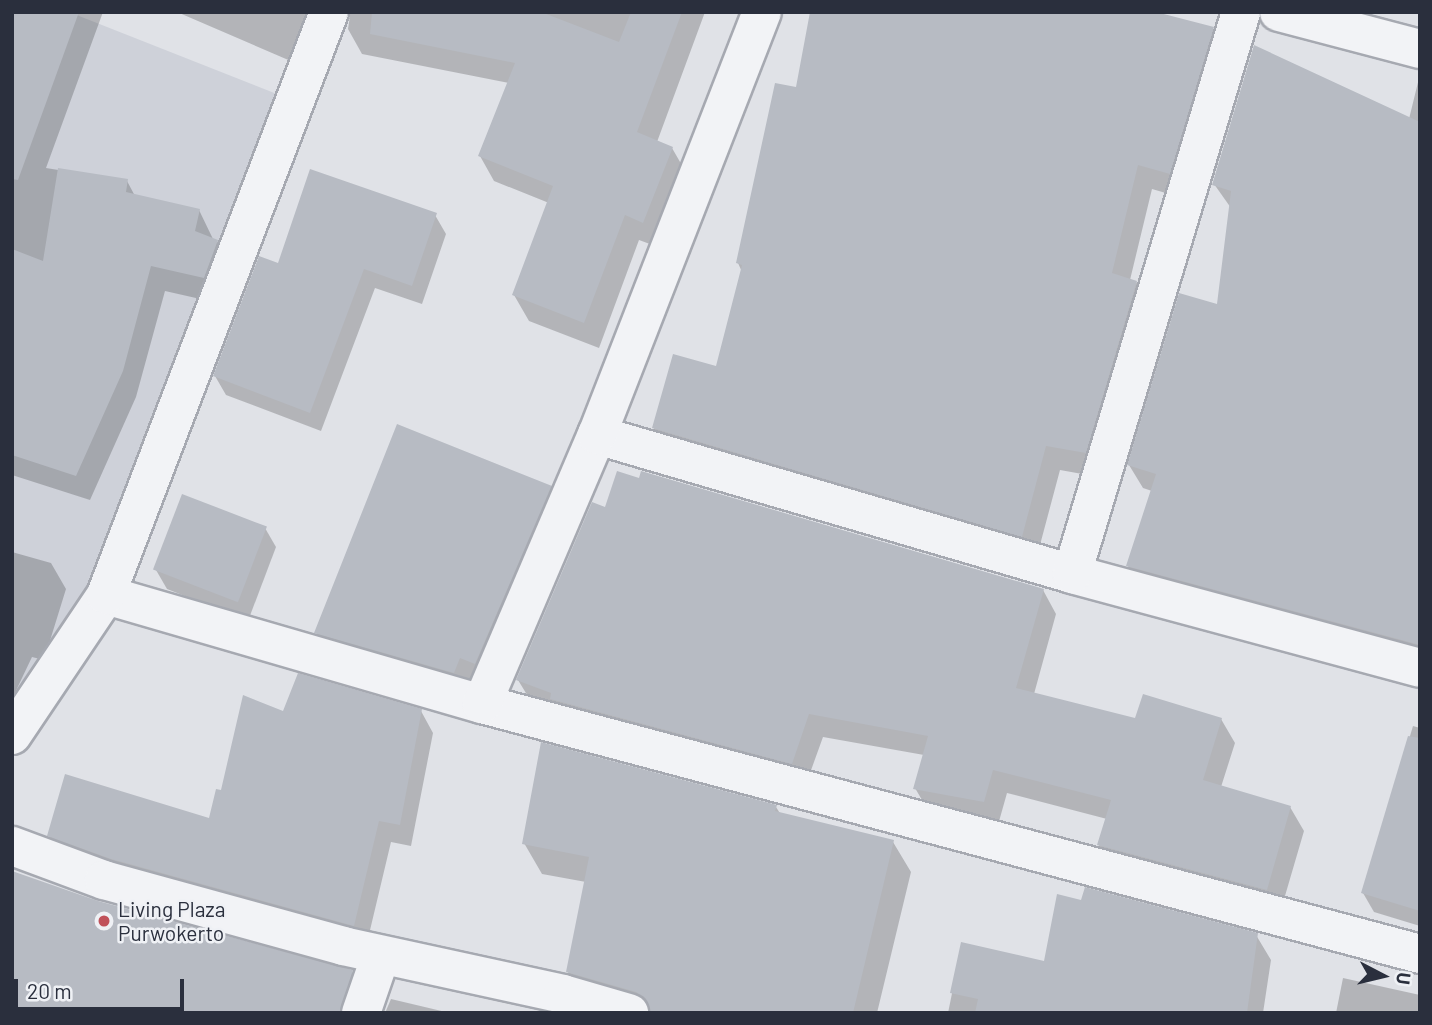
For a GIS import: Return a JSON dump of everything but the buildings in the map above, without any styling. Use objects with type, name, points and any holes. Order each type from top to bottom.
[{"type":"street","points":[[12,735],[106,595],[329,12]]},
{"type":"street","points":[[482,704],[597,435],[762,12]]},
{"type":"street","points":[[1072,574],[1241,12]]},
{"type":"street","points":[[1279,12],[1420,49]]},
{"type":"street","points":[[597,435],[1072,574],[1420,668]]},
{"type":"street","points":[[106,595],[482,704],[1420,954]]},
{"type":"street","points":[[12,846],[104,880],[381,955],[563,994],[629,1013]]},
{"type":"street","points":[[361,1013],[381,955]]},
{"type":"shaded area","points":[[12,12],[69,12],[287,98],[87,601],[12,723]]},
{"type":"place","name":"Living Plaza Purwokerto","points":[[104,921]]}]
